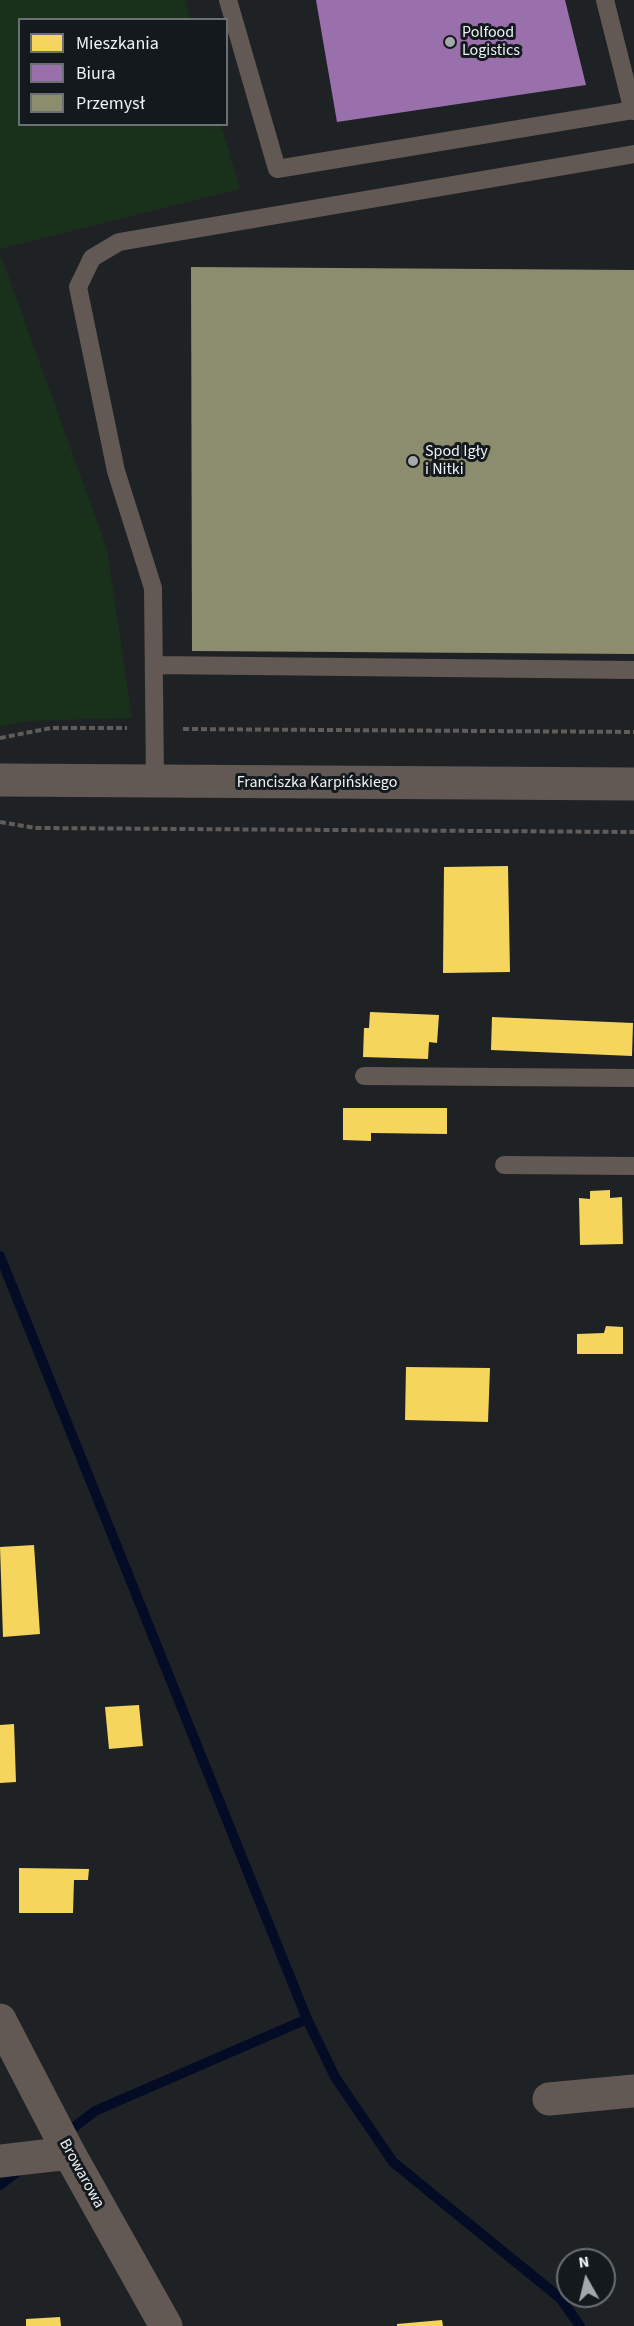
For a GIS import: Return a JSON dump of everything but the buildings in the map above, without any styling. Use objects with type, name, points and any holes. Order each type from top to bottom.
[{"type":"street","name":"Franciszka Karpińskiego","points":[[0,780],[634,784]]},
{"type":"street","name":"Browarowa","points":[[0,2020],[69,2153],[166,2326]]},
{"type":"street","points":[[549,2099],[634,2091]]},
{"type":"street","points":[[0,2161],[69,2153]]},
{"type":"lane","points":[[228,0],[277,169],[634,111],[605,0]]},
{"type":"lane","points":[[155,782],[153,588],[116,471],[78,287],[92,258],[119,242],[634,154]]},
{"type":"lane","points":[[154,665],[634,670]]},
{"type":"lane","points":[[364,1076],[634,1078]]},
{"type":"lane","points":[[504,1165],[634,1166]]},
{"type":"path","points":[[0,738],[51,728],[634,732]]},
{"type":"path","points":[[0,822],[35,828],[634,832]]},
{"type":"green space","points":[[0,0],[185,0],[190,18],[18,18],[18,126],[221,126],[240,189],[0,249]]},
{"type":"green space","points":[[0,253],[107,549],[132,718],[28,721],[0,727]]},
{"type":"waterway","points":[[0,1256],[307,2019],[335,2077],[393,2162],[560,2298],[580,2326]]},
{"type":"waterway","points":[[64,2135],[95,2111],[307,2019]]},
{"type":"waterway","points":[[0,2185],[21,2169]]},
{"type":"place","name":"Polfood Logistics","points":[[450,42]]},
{"type":"place","name":"Spod Igły i Nitki","points":[[413,461]]}]
